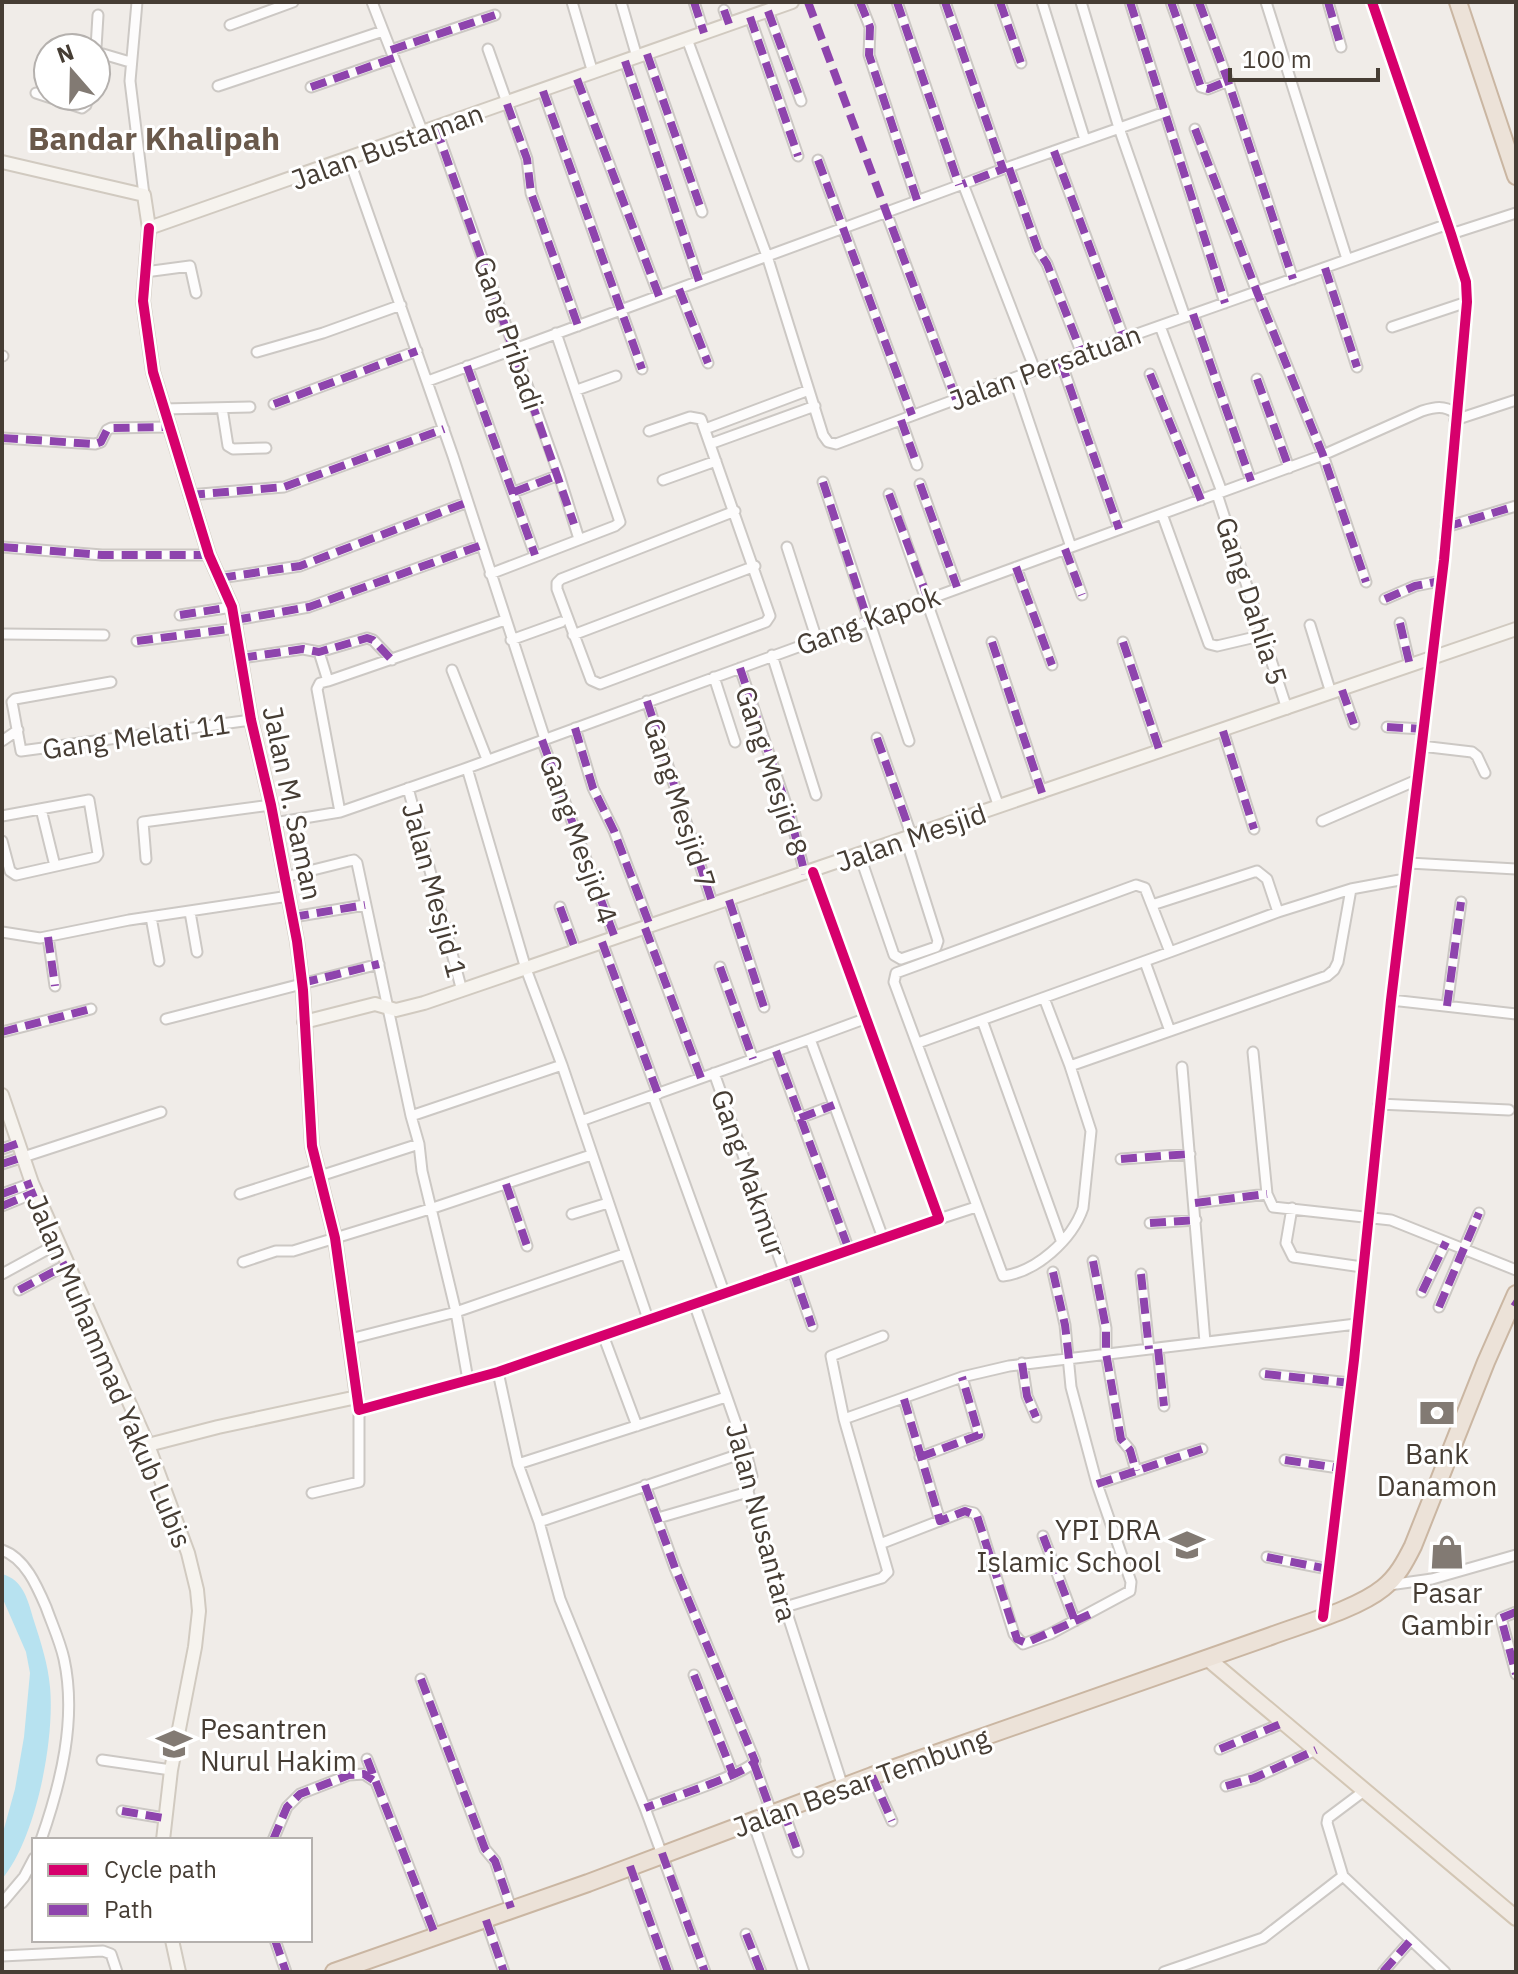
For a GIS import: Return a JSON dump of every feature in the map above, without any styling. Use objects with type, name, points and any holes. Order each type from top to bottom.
[{"type":"highway","points":[[1458,2],[1516,176]]},
{"type":"highway","points":[[1386,1586],[1413,1546],[1515,1299]]},
{"type":"highway","name":"Jalan Besar Tembung","points":[[334,1972],[486,1920],[511,1908],[872,1776],[1323,1617],[1386,1586]]},
{"type":"main road","points":[[1207,1658],[1516,1918]]},
{"type":"street","points":[[137,2],[130,62],[131,97],[149,228]]},
{"type":"street","points":[[230,25],[293,2]]},
{"type":"street","name":"Gang Pribadi","points":[[372,2],[392,54],[430,131],[515,349],[579,539]]},
{"type":"street","points":[[572,2],[593,73]]},
{"type":"street","points":[[694,2],[704,33]]},
{"type":"street","name":"Jalan Bustaman","points":[[149,228],[577,79],[750,17],[765,8],[792,2]]},
{"type":"street","points":[[860,2],[870,27],[869,55],[917,200]]},
{"type":"street","points":[[897,2],[961,185],[1035,370]]},
{"type":"street","points":[[945,2],[1006,168],[1082,354]]},
{"type":"street","points":[[1000,2],[1021,63]]},
{"type":"street","points":[[1042,2],[1085,140]]},
{"type":"street","points":[[1081,2],[1119,128],[1251,481]]},
{"type":"street","points":[[1130,2],[1225,303]]},
{"type":"street","points":[[1171,2],[1201,87],[1208,89],[1228,81]]},
{"type":"street","points":[[1199,2],[1293,279]]},
{"type":"street","points":[[1266,2],[1347,259]]},
{"type":"street","points":[[1328,2],[1341,47]]},
{"type":"street","points":[[1323,1617],[1446,527],[1467,302],[1466,282],[1450,229],[1372,2]]},
{"type":"street","points":[[623,3],[699,281]]},
{"type":"street","points":[[765,8],[801,101]]},
{"type":"street","points":[[724,10],[729,24]]},
{"type":"street","points":[[97,32],[98,15]]},
{"type":"street","points":[[311,87],[495,15]]},
{"type":"street","points":[[750,17],[798,156]]},
{"type":"street","points":[[218,86],[383,31]]},
{"type":"street","name":"Jalan Persatuan","points":[[687,39],[767,256],[823,435],[828,442],[836,444],[1347,259],[1516,213]]},
{"type":"street","points":[[488,49],[527,159],[531,193],[578,326]]},
{"type":"street","points":[[112,56],[130,62]]},
{"type":"street","points":[[636,57],[702,212]]},
{"type":"street","points":[[577,79],[659,296]]},
{"type":"street","points":[[543,91],[642,369]]},
{"type":"street","points":[[428,381],[1165,112]]},
{"type":"street","points":[[1195,129],[1323,455],[1366,582]]},
{"type":"street","points":[[1054,151],[1124,339]]},
{"type":"street","name":"Gang Mesjid 4","points":[[349,159],[428,381],[543,739],[615,938]]},
{"type":"street","points":[[818,160],[912,415]]},
{"type":"street","points":[[2,162],[144,195]]},
{"type":"street","points":[[886,212],[956,399]]},
{"type":"street","name":"Jalan M. Saman","points":[[149,228],[143,301],[148,339],[163,409],[189,495],[209,555],[232,607],[251,720],[293,917],[302,983],[312,1146],[335,1238],[358,1404]]},
{"type":"street","points":[[145,272],[190,266],[196,293]]},
{"type":"street","points":[[1325,268],[1357,367]]},
{"type":"street","points":[[679,289],[708,363]]},
{"type":"street","points":[[1392,327],[1467,302]]},
{"type":"street","points":[[257,352],[323,333],[401,305]]},
{"type":"street","name":"Gang Dahlia 5","points":[[1160,326],[1219,493],[1287,709]]},
{"type":"street","points":[[490,574],[615,526],[620,519],[556,333]]},
{"type":"street","points":[[274,404],[417,351]]},
{"type":"street","points":[[1061,362],[1119,529]]},
{"type":"street","points":[[467,366],[535,555]]},
{"type":"street","points":[[1150,374],[1201,500]]},
{"type":"street","points":[[577,390],[616,376]]},
{"type":"street","points":[[1014,378],[1082,595]]},
{"type":"street","points":[[1257,379],[1289,468]]},
{"type":"street","points":[[705,429],[809,390]]},
{"type":"street","name":"Gang Kapok","points":[[274,823],[340,812],[467,768],[1289,468],[1422,411],[1439,406],[1455,416],[1516,400]]},
{"type":"street","points":[[710,444],[815,406]]},
{"type":"street","points":[[163,409],[250,407]]},
{"type":"street","points":[[222,408],[228,446],[233,449],[266,448]]},
{"type":"street","points":[[756,410],[761,425]]},
{"type":"street","points":[[649,431],[694,417],[701,419],[716,461],[735,511],[755,566],[771,613],[766,622],[600,684],[591,680],[557,583],[735,511]]},
{"type":"street","points":[[901,420],[917,465]]},
{"type":"street","points":[[2,438],[95,444],[101,442],[111,428],[168,427]]},
{"type":"street","points":[[189,495],[284,487],[444,429]]},
{"type":"street","points":[[663,480],[716,461]]},
{"type":"street","points":[[514,492],[559,475]]},
{"type":"street","points":[[823,482],[909,741]]},
{"type":"street","points":[[920,484],[957,587]]},
{"type":"street","points":[[889,494],[999,807]]},
{"type":"street","points":[[220,578],[300,566],[468,502]]},
{"type":"street","points":[[1446,527],[1516,506]]},
{"type":"street","points":[[1162,514],[1209,644],[1217,646],[1264,635]]},
{"type":"street","points":[[137,641],[236,624],[309,607],[482,545]]},
{"type":"street","points":[[2,547],[102,555],[209,555]]},
{"type":"street","points":[[787,547],[817,640]]},
{"type":"street","points":[[573,635],[755,566]]},
{"type":"street","points":[[1016,567],[1052,665]]},
{"type":"street","points":[[1385,599],[1415,586],[1440,581]]},
{"type":"street","points":[[180,615],[232,607]]},
{"type":"street","points":[[340,812],[317,686],[505,620]]},
{"type":"street","points":[[511,640],[561,622]]},
{"type":"street","points":[[1400,623],[1410,666]]},
{"type":"street","points":[[1310,625],[1337,692],[1354,724]]},
{"type":"street","name":"Jalan Mesjid","points":[[304,1022],[367,1005],[380,1004],[402,1010],[462,991],[1516,629]]},
{"type":"street","points":[[2,634],[104,635]]},
{"type":"street","points":[[241,658],[303,649],[319,652],[367,638],[373,640],[392,660]]},
{"type":"street","points":[[992,642],[1042,793]]},
{"type":"street","points":[[1123,642],[1160,752]]},
{"type":"street","points":[[319,652],[328,681]]},
{"type":"street","points":[[772,655],[816,795]]},
{"type":"street","name":"Gang Mesjid 8","points":[[740,668],[809,873],[867,1018],[939,1219]]},
{"type":"street","points":[[452,670],[487,759]]},
{"type":"street","points":[[714,677],[735,742]]},
{"type":"street","points":[[2,741],[18,730],[7,706],[19,697],[111,682]]},
{"type":"street","name":"Gang Mesjid 7","points":[[647,701],[713,905]]},
{"type":"street","name":"Gang Melati 11","points":[[18,730],[21,751],[251,720]]},
{"type":"street","points":[[1387,727],[1423,729]]},
{"type":"street","points":[[575,728],[593,788],[614,831],[701,1078]]},
{"type":"street","points":[[1223,731],[1254,829]]},
{"type":"street","points":[[860,856],[894,955],[901,959],[936,947],[938,941],[909,838],[877,738]]},
{"type":"street","points":[[1421,746],[1472,752],[1485,773]]},
{"type":"street","points":[[467,768],[526,969],[648,1319]]},
{"type":"street","points":[[1322,821],[1417,780]]},
{"type":"street","name":"Jalan Mesjid 1","points":[[408,788],[462,991]]},
{"type":"street","points":[[2,816],[85,799],[91,802],[98,854],[96,857],[13,874],[2,841]]},
{"type":"street","points":[[146,859],[143,822],[271,805]]},
{"type":"street","points":[[41,809],[55,866]]},
{"type":"street","points":[[285,877],[354,860],[357,863],[419,1144],[422,1171],[456,1312],[468,1380]]},
{"type":"street","points":[[1409,863],[1516,869]]},
{"type":"street","points":[[1152,905],[1257,871],[1267,879],[1278,912]]},
{"type":"street","points":[[918,1043],[1278,912],[1351,889],[1405,879]]},
{"type":"street","points":[[1044,998],[1089,1123],[1092,1141],[1083,1208],[1079,1218],[1036,1266],[1003,1276],[894,982],[895,975],[899,970],[1136,885],[1145,888],[1170,952]]},
{"type":"street","points":[[1070,1066],[1331,973],[1338,962],[1351,889]]},
{"type":"street","points":[[2,932],[33,938],[48,937],[151,917],[289,896]]},
{"type":"street","points":[[729,900],[764,1007]]},
{"type":"street","points":[[1447,1006],[1461,902]]},
{"type":"street","points":[[293,917],[365,905]]},
{"type":"street","points":[[560,907],[576,951]]},
{"type":"street","points":[[190,912],[197,952]]},
{"type":"street","points":[[151,917],[159,961]]},
{"type":"street","points":[[48,937],[55,986]]},
{"type":"street","points":[[602,942],[724,1292]]},
{"type":"street","points":[[1145,962],[1170,1031]]},
{"type":"street","points":[[166,1019],[379,964]]},
{"type":"street","points":[[720,967],[753,1059]]},
{"type":"street","points":[[1391,1000],[1516,1014]]},
{"type":"street","points":[[2,1032],[91,1009]]},
{"type":"street","points":[[581,1121],[867,1018]]},
{"type":"street","points":[[982,1020],[1061,1240]]},
{"type":"street","points":[[810,1039],[883,1238]]},
{"type":"street","points":[[776,1051],[849,1250]]},
{"type":"street","points":[[1253,1052],[1267,1194],[1273,1207],[1398,1222],[1516,1270]]},
{"type":"street","points":[[411,1116],[562,1065]]},
{"type":"street","points":[[1182,1067],[1205,1342]]},
{"type":"street","name":"Gang Makmur","points":[[714,1073],[812,1326]]},
{"type":"street","name":"Jalan Muhammad Yakub Lubis","points":[[2,1095],[34,1188],[148,1445],[188,1553],[197,1590],[199,1611],[190,1681],[171,1770],[163,1838]]},
{"type":"street","points":[[1379,1104],[1509,1110]]},
{"type":"street","points":[[800,1118],[834,1105]]},
{"type":"street","points":[[2,1164],[161,1112]]},
{"type":"street","points":[[2,1149],[19,1143]]},
{"type":"street","points":[[240,1194],[419,1144]]},
{"type":"street","points":[[1121,1159],[1190,1154]]},
{"type":"street","points":[[243,1262],[276,1251],[290,1252],[591,1155]]},
{"type":"street","points":[[506,1184],[527,1246]]},
{"type":"street","points":[[2,1194],[34,1188]]},
{"type":"street","points":[[2,1206],[34,1188]]},
{"type":"street","points":[[1195,1203],[1267,1194]]},
{"type":"street","points":[[572,1214],[608,1203]]},
{"type":"street","points":[[148,1445],[218,1427],[358,1404],[498,1372],[976,1207]]},
{"type":"street","points":[[1292,1208],[1286,1243],[1293,1257],[1362,1267]]},
{"type":"street","points":[[1439,1307],[1479,1213]]},
{"type":"street","points":[[1150,1223],[1196,1220]]},
{"type":"street","points":[[1422,1292],[1446,1242]]},
{"type":"street","points":[[2,1274],[59,1243]]},
{"type":"street","points":[[350,1339],[456,1312],[624,1254]]},
{"type":"street","points":[[1093,1261],[1106,1328],[1106,1353],[1121,1439],[1130,1450],[1136,1471]]},
{"type":"street","points":[[19,1290],[68,1264]]},
{"type":"street","points":[[880,1544],[965,1511],[977,1516],[1014,1634],[1021,1643],[1050,1634],[1095,1612],[1131,1589],[1097,1484],[1071,1387],[1065,1325],[1053,1272]]},
{"type":"street","points":[[1141,1274],[1164,1406]]},
{"type":"street","name":"Jalan Nusantara","points":[[694,1303],[746,1452],[752,1476],[748,1492],[843,1787]]},
{"type":"street","points":[[844,1419],[962,1377],[1022,1363],[1356,1324]]},
{"type":"street","points":[[603,1335],[637,1426]]},
{"type":"street","points":[[785,1607],[884,1577],[888,1572],[844,1419],[831,1356],[883,1336]]},
{"type":"street","points":[[1022,1363],[1027,1396],[1036,1417]]},
{"type":"street","points":[[498,1372],[518,1464],[539,1522],[560,1599],[645,1808],[705,1972]]},
{"type":"street","points":[[1265,1374],[1351,1383]]},
{"type":"street","points":[[920,1457],[979,1435],[962,1377]]},
{"type":"street","points":[[518,1464],[726,1397]]},
{"type":"street","points":[[904,1399],[940,1521]]},
{"type":"street","points":[[312,1493],[359,1482],[358,1404]]},
{"type":"street","points":[[1097,1484],[1202,1449]]},
{"type":"street","points":[[539,1522],[746,1452]]},
{"type":"street","points":[[1285,1460],[1339,1468]]},
{"type":"street","points":[[645,1485],[754,1764],[798,1852]]},
{"type":"street","points":[[658,1518],[748,1492]]},
{"type":"street","points":[[1043,1536],[1075,1621]]},
{"type":"street","points":[[2,1550],[31,1575],[41,1594],[64,1660],[69,1710],[63,1764],[42,1838]]},
{"type":"street","points":[[1386,1586],[1432,1579],[1516,1555]]},
{"type":"street","points":[[1267,1557],[1328,1569]]},
{"type":"street","points":[[1516,1612],[1501,1618],[1502,1632],[1516,1674]]},
{"type":"street","points":[[694,1675],[733,1774]]},
{"type":"street","points":[[421,1679],[485,1849],[495,1861],[511,1908]]},
{"type":"street","points":[[1220,1749],[1283,1723]]},
{"type":"street","points":[[1226,1786],[1254,1778],[1316,1750]]},
{"type":"street","points":[[367,1759],[436,1937]]},
{"type":"street","points":[[102,1760],[171,1770]]},
{"type":"street","points":[[645,1808],[754,1764]]},
{"type":"street","points":[[274,1838],[287,1807],[300,1794],[349,1775],[364,1774],[373,1780]]},
{"type":"street","points":[[872,1776],[892,1821]]},
{"type":"street","points":[[1364,1791],[1328,1818],[1343,1876],[1445,1972]]},
{"type":"street","points":[[122,1811],[164,1818]]},
{"type":"street","points":[[753,1822],[804,1972]]},
{"type":"street","points":[[2,1903],[24,1877],[32,1862]]},
{"type":"street","points":[[630,1866],[668,1972]]},
{"type":"street","points":[[1164,1972],[1257,1941],[1343,1876]]},
{"type":"street","points":[[486,1920],[504,1972]]},
{"type":"street","points":[[746,1934],[761,1972]]},
{"type":"street","points":[[1383,1972],[1411,1940]]},
{"type":"street","points":[[172,1942],[177,1972]]},
{"type":"street","points":[[276,1942],[286,1972]]},
{"type":"street","points":[[2,1956],[103,1951],[111,1954],[117,1972]]},
{"type":"water","points":[[2,1574],[20,1586],[27,1599],[46,1662],[51,1709],[41,1788],[25,1839],[2,1879],[2,1836],[15,1789],[24,1737],[30,1673],[26,1652],[2,1597]]},
{"type":"marked path","points":[[694,2],[704,33]]},
{"type":"marked path","points":[[808,2],[956,399]]},
{"type":"marked path","points":[[860,2],[870,27],[869,55],[917,200]]},
{"type":"marked path","points":[[897,2],[959,185]]},
{"type":"marked path","points":[[945,2],[1003,169],[963,184]]},
{"type":"marked path","points":[[1000,2],[1021,63]]},
{"type":"marked path","points":[[1130,2],[1225,303]]},
{"type":"marked path","points":[[1171,2],[1201,87],[1208,89],[1228,81]]},
{"type":"marked path","points":[[1199,2],[1293,279]]},
{"type":"marked path","points":[[1328,2],[1341,47]]},
{"type":"marked path","points":[[724,10],[729,24]]},
{"type":"marked path","points":[[768,11],[801,101]]},
{"type":"marked path","points":[[391,50],[495,15]]},
{"type":"marked path","points":[[750,17],[798,156]]},
{"type":"marked path","points":[[647,54],[702,212]]},
{"type":"marked path","points":[[311,87],[394,58]]},
{"type":"marked path","points":[[625,61],[699,281]]},
{"type":"marked path","points":[[577,79],[659,296]]},
{"type":"marked path","points":[[543,91],[642,369]]},
{"type":"marked path","points":[[507,104],[527,159],[531,193],[578,326]]},
{"type":"marked path","points":[[436,128],[574,524]]},
{"type":"marked path","points":[[1195,129],[1323,455],[1366,582]]},
{"type":"marked path","points":[[1054,151],[1124,339]]},
{"type":"marked path","points":[[818,160],[912,415]]},
{"type":"marked path","points":[[1009,168],[1038,250],[1047,264],[1082,354]]},
{"type":"marked path","points":[[1325,268],[1357,367]]},
{"type":"marked path","points":[[679,289],[708,363]]},
{"type":"marked path","points":[[1193,314],[1251,481]]},
{"type":"marked path","points":[[274,404],[417,351]]},
{"type":"marked path","points":[[1061,362],[1119,529]]},
{"type":"marked path","points":[[467,366],[535,555]]},
{"type":"marked path","points":[[1150,374],[1201,500]]},
{"type":"marked path","points":[[1257,379],[1289,468]]},
{"type":"marked path","points":[[901,420],[917,465]]},
{"type":"marked path","points":[[2,438],[95,444],[101,442],[111,428],[168,427]]},
{"type":"marked path","points":[[189,495],[284,487],[444,429]]},
{"type":"marked path","points":[[514,492],[559,475]]},
{"type":"marked path","points":[[823,482],[868,621]]},
{"type":"marked path","points":[[920,484],[957,587]]},
{"type":"marked path","points":[[889,494],[928,599]]},
{"type":"marked path","points":[[220,578],[300,566],[468,502]]},
{"type":"marked path","points":[[1446,527],[1516,506]]},
{"type":"marked path","points":[[235,620],[309,607],[482,545]]},
{"type":"marked path","points":[[2,547],[102,555],[209,555]]},
{"type":"marked path","points":[[1065,549],[1082,595]]},
{"type":"marked path","points":[[1016,567],[1052,665]]},
{"type":"marked path","points":[[1385,599],[1415,586],[1440,581]]},
{"type":"marked path","points":[[180,615],[232,607]]},
{"type":"marked path","points":[[1400,623],[1410,666]]},
{"type":"marked path","points":[[137,641],[237,628]]},
{"type":"marked path","points":[[241,658],[303,649],[319,652],[367,638],[373,640],[392,660]]},
{"type":"marked path","points":[[992,642],[1042,793]]},
{"type":"marked path","points":[[1123,642],[1160,752]]},
{"type":"marked path","points":[[740,668],[791,819],[805,874]]},
{"type":"marked path","points":[[1342,690],[1354,724]]},
{"type":"marked path","points":[[647,701],[713,905]]},
{"type":"marked path","points":[[1387,727],[1423,729]]},
{"type":"marked path","points":[[575,728],[593,788],[614,831],[650,926]]},
{"type":"marked path","points":[[1223,731],[1254,829]]},
{"type":"marked path","points":[[877,738],[912,837]]},
{"type":"marked path","points":[[542,740],[615,938]]},
{"type":"marked path","points":[[729,900],[764,1007]]},
{"type":"marked path","points":[[1447,1006],[1461,902]]},
{"type":"marked path","points":[[293,917],[365,905]]},
{"type":"marked path","points":[[560,907],[576,951]]},
{"type":"marked path","points":[[645,928],[701,1078]]},
{"type":"marked path","points":[[48,937],[55,986]]},
{"type":"marked path","points":[[602,942],[658,1094]]},
{"type":"marked path","points":[[302,983],[379,964]]},
{"type":"marked path","points":[[720,967],[753,1059]]},
{"type":"marked path","points":[[2,1032],[91,1009]]},
{"type":"marked path","points":[[776,1051],[849,1250]]},
{"type":"marked path","points":[[800,1118],[834,1105]]},
{"type":"marked path","points":[[2,1149],[19,1143]]},
{"type":"marked path","points":[[1121,1159],[1190,1154]]},
{"type":"marked path","points":[[2,1164],[23,1157]]},
{"type":"marked path","points":[[2,1194],[32,1183]]},
{"type":"marked path","points":[[506,1184],[527,1246]]},
{"type":"marked path","points":[[2,1206],[36,1192]]},
{"type":"marked path","points":[[1195,1203],[1267,1194]]},
{"type":"marked path","points":[[1439,1307],[1479,1213]]},
{"type":"marked path","points":[[1150,1223],[1196,1220]]},
{"type":"marked path","points":[[1422,1292],[1446,1242]]},
{"type":"marked path","points":[[1093,1261],[1106,1328],[1106,1353],[1121,1439],[1130,1450],[1136,1471]]},
{"type":"marked path","points":[[19,1290],[68,1264]]},
{"type":"marked path","points":[[793,1271],[812,1326]]},
{"type":"marked path","points":[[1053,1272],[1069,1359]]},
{"type":"marked path","points":[[1141,1274],[1149,1349]]},
{"type":"marked path","points":[[1158,1349],[1164,1406]]},
{"type":"marked path","points":[[1022,1363],[1027,1396],[1036,1417]]},
{"type":"marked path","points":[[1265,1374],[1351,1383]]},
{"type":"marked path","points":[[920,1457],[979,1435],[962,1377]]},
{"type":"marked path","points":[[904,1399],[940,1521],[965,1511],[977,1516],[1017,1639],[1026,1643],[1095,1612]]},
{"type":"marked path","points":[[1097,1484],[1202,1449]]},
{"type":"marked path","points":[[1285,1460],[1339,1468]]},
{"type":"marked path","points":[[645,1485],[675,1568],[755,1761],[722,1779],[645,1808]]},
{"type":"marked path","points":[[1043,1536],[1075,1621]]},
{"type":"marked path","points":[[1267,1557],[1328,1569]]},
{"type":"marked path","points":[[1516,1612],[1501,1618],[1516,1674]]},
{"type":"marked path","points":[[694,1675],[733,1774]]},
{"type":"marked path","points":[[421,1679],[485,1849],[495,1861],[511,1908]]},
{"type":"marked path","points":[[1220,1749],[1283,1723]]},
{"type":"marked path","points":[[1226,1786],[1254,1778],[1316,1750]]},
{"type":"marked path","points":[[367,1759],[436,1937]]},
{"type":"marked path","points":[[754,1764],[772,1814]]},
{"type":"marked path","points":[[274,1838],[287,1807],[300,1794],[349,1775],[364,1774],[373,1780]]},
{"type":"marked path","points":[[872,1776],[892,1821]]},
{"type":"marked path","points":[[783,1810],[798,1852]]},
{"type":"marked path","points":[[122,1811],[164,1818]]},
{"type":"marked path","points":[[662,1853],[705,1972]]},
{"type":"marked path","points":[[630,1866],[668,1972]]},
{"type":"marked path","points":[[486,1920],[504,1972]]},
{"type":"marked path","points":[[746,1934],[761,1972]]},
{"type":"marked path","points":[[1383,1972],[1411,1940]]},
{"type":"marked path","points":[[276,1942],[286,1972]]},
{"type":"cycle path","points":[[1323,1617],[1354,1360],[1391,1000],[1444,560],[1467,302],[1466,282],[1451,234],[1372,2]]},
{"type":"cycle path","points":[[149,228],[143,301],[153,372],[209,555],[232,607],[251,720],[297,941],[303,990],[312,1146],[335,1238],[359,1410],[498,1372],[939,1219],[813,872]]},
{"type":"place","name":"Bank Danamon","points":[[1437,1413]]},
{"type":"place","name":"YPI DRA Islamic School","points":[[1187,1545]]},
{"type":"place","name":"Pasar Gambir","points":[[1447,1552]]},
{"type":"place","name":"Pesantren Nurul Hakim","points":[[174,1744]]},
{"type":"district","name":"Bandar Khalipah","points":[[154,138]]}]
